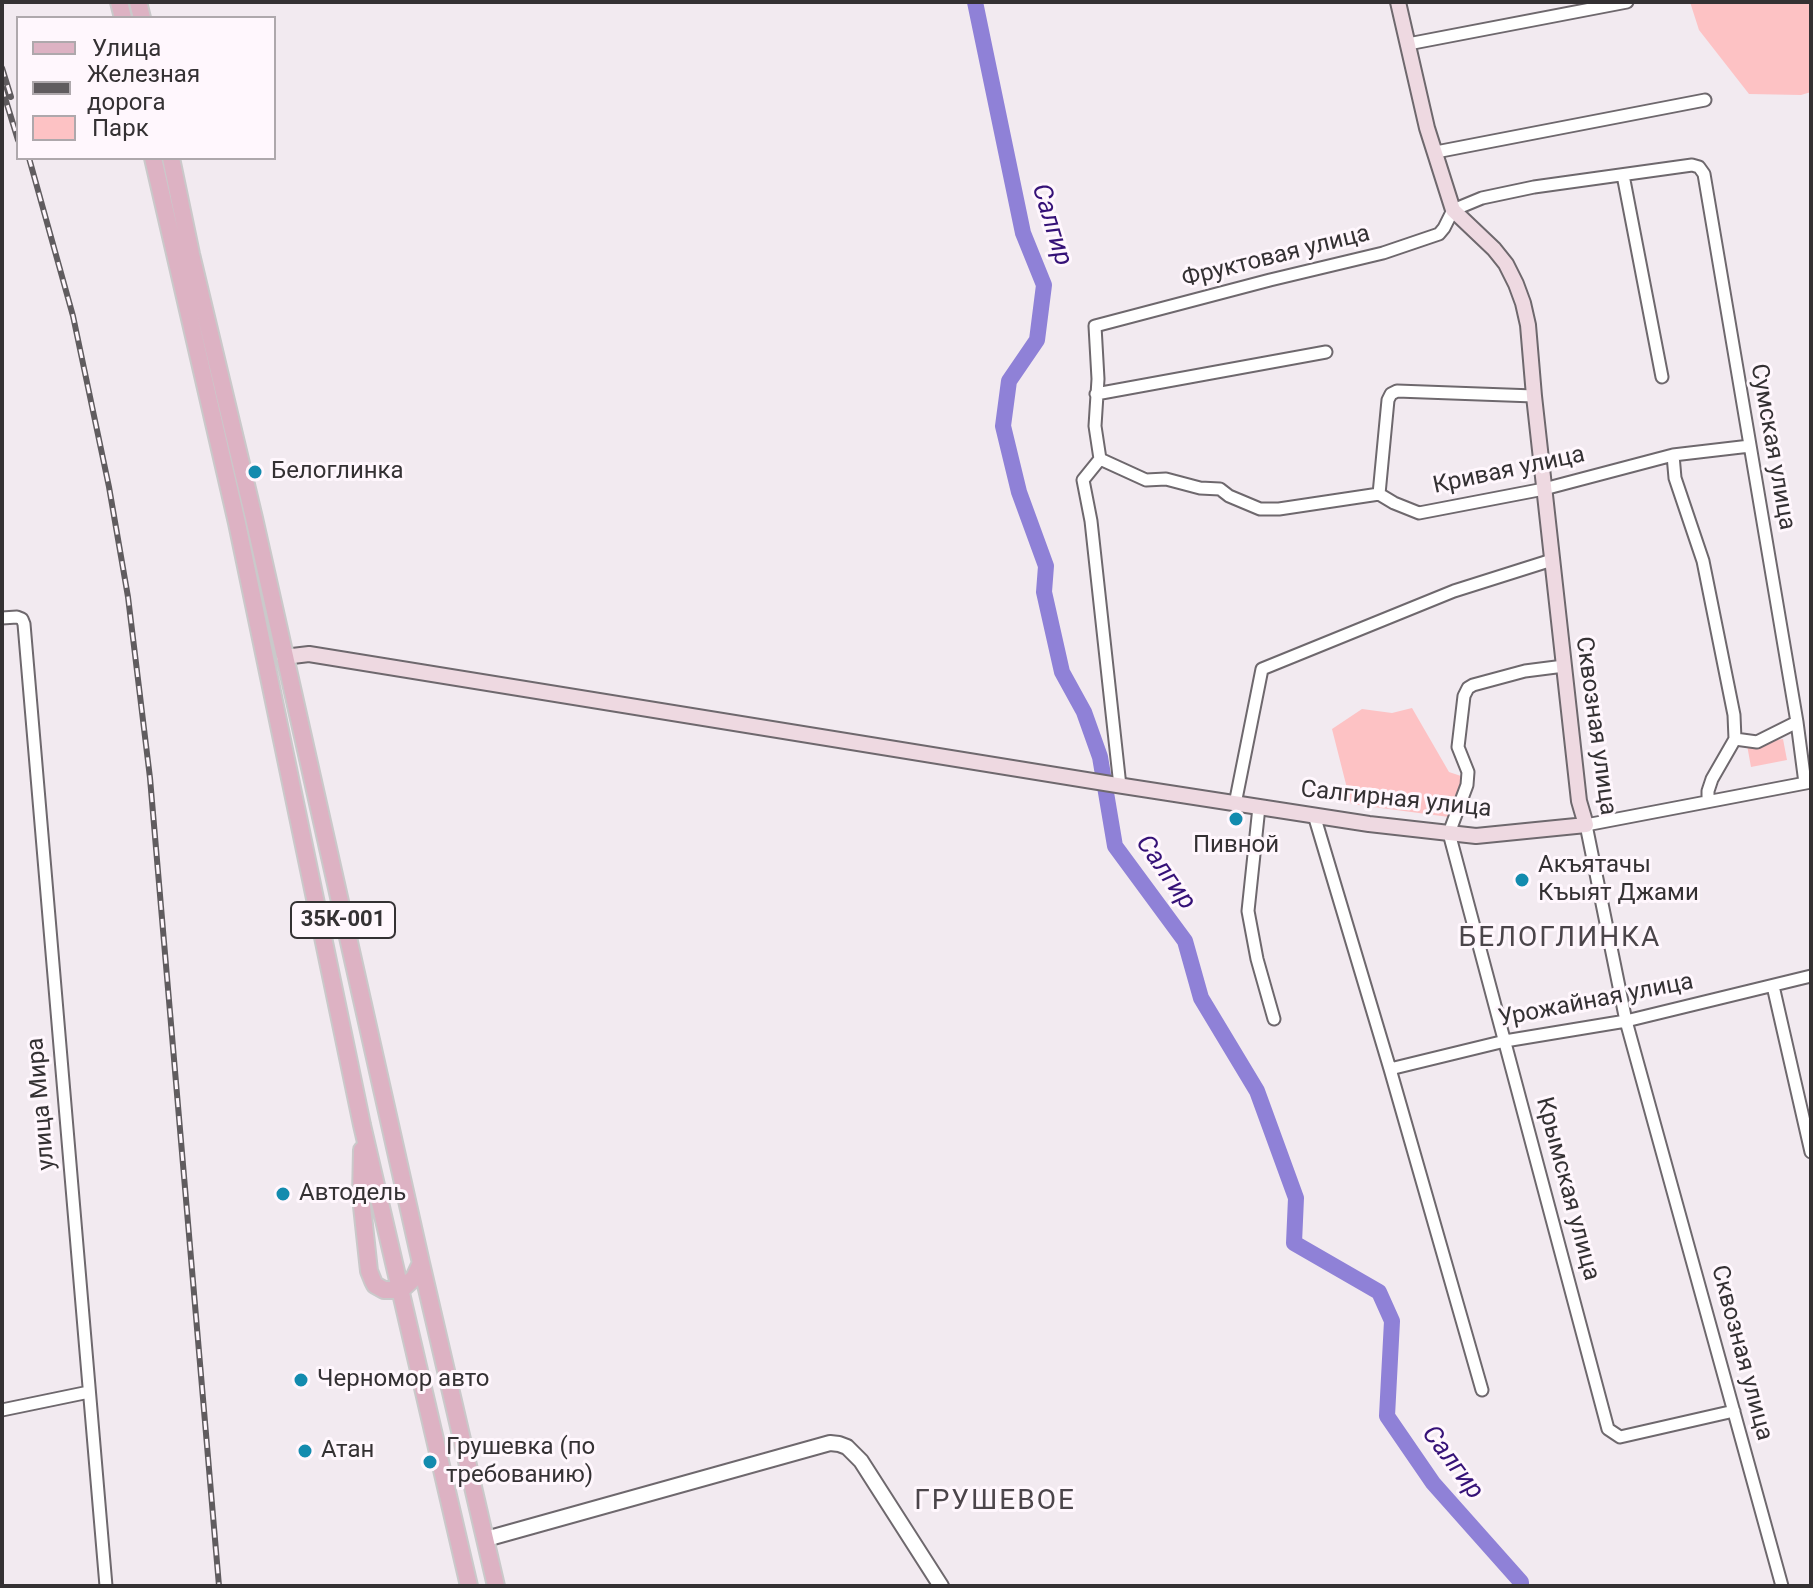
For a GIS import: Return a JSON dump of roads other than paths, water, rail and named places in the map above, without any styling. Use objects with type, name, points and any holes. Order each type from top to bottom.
[{"type":"main road","points":[[1398,2],[1427,128],[1453,210]]},
{"type":"main road","name":"35К-001","points":[[153,160],[237,523],[396,1290]]},
{"type":"main road","name":"35К-001","points":[[171,160],[496,1586]]},
{"type":"main road","name":"Сквозная улица","points":[[1453,210],[1506,264],[1516,284],[1528,325],[1579,801],[1586,825]]},
{"type":"main road","name":"Салгирная улица","points":[[284,657],[309,654],[1369,824],[1476,836],[1586,825]]},
{"type":"main road","points":[[362,1125],[361,1197],[369,1271],[375,1285],[384,1290],[396,1290],[414,1278],[421,1263]]},
{"type":"main road","points":[[396,1290],[406,1315],[469,1586]]},
{"type":"street","points":[[1408,44],[1627,2]]},
{"type":"street","points":[[1436,152],[1705,100]]},
{"type":"street","name":"Сумская улица","points":[[1623,175],[1692,165],[1699,167],[1704,174],[1808,782]]},
{"type":"street","points":[[1453,210],[1482,198],[1534,187],[1623,175],[1662,377]]},
{"type":"street","name":"Фруктовая улица","points":[[1096,394],[1095,326],[1383,253],[1439,234],[1453,210]]},
{"type":"street","points":[[1119,786],[1091,521],[1083,480],[1100,459],[1095,426],[1096,394],[1326,352]]},
{"type":"street","points":[[1100,459],[1146,480],[1166,479],[1200,488],[1220,489],[1260,509],[1279,509],[1379,494],[1388,400],[1397,391],[1534,396]]},
{"type":"street","name":"Кривая улица","points":[[1379,494],[1419,513],[1544,489],[1673,455],[1750,446]]},
{"type":"street","points":[[1673,455],[1675,478],[1703,561],[1734,715],[1735,739],[1712,779],[1708,801]]},
{"type":"street","points":[[1235,804],[1262,669],[1454,591],[1552,560]]},
{"type":"street","name":"улица Мира","points":[[2,618],[22,619],[26,639],[106,1586]]},
{"type":"street","points":[[1449,833],[1467,785],[1468,772],[1458,747],[1464,696],[1468,688],[1525,671],[1564,666]]},
{"type":"street","points":[[1735,739],[1757,742],[1797,722]]},
{"type":"street","name":"Салгирная улица","points":[[1586,825],[1808,782]]},
{"type":"street","points":[[1259,807],[1248,911],[1257,959],[1274,1019]]},
{"type":"street","points":[[1314,815],[1482,1390]]},
{"type":"street","name":"Сквозная улица","points":[[1586,825],[1626,1021],[1782,1586]]},
{"type":"street","name":"Крымская улица","points":[[1449,833],[1608,1429],[1620,1437],[1734,1411]]},
{"type":"street","name":"Урожайная улица","points":[[1390,1069],[1505,1041],[1626,1021],[1811,976]]},
{"type":"street","points":[[1773,986],[1811,1152]]},
{"type":"street","points":[[2,1410],[89,1392]]},
{"type":"street","points":[[486,1539],[830,1443],[847,1447],[861,1461],[941,1586]]},
{"type":"waterway","name":"Салгир","points":[[975,2],[1023,233],[1044,285],[1037,340],[1009,381],[1003,426],[1019,492],[1046,566],[1044,592],[1062,672],[1084,712],[1100,757],[1115,846],[1185,941],[1201,998],[1257,1091],[1296,1198],[1294,1243],[1379,1292],[1392,1321],[1387,1416],[1433,1483],[1521,1582],[1521,1586]]},
{"type":"railway","points":[[2,68],[11,97]]},
{"type":"railway","points":[[2,88],[16,134]]},
{"type":"railway","points":[[30,160],[73,316],[109,487],[128,597],[150,778],[219,1586]]},
{"type":"place","name":"Белоглинка","points":[[255,472]]},
{"type":"place","name":"Пивной","points":[[1236,819]]},
{"type":"place","name":"Акъятачы Къыят Джами","points":[[1522,880]]},
{"type":"place","name":"Автодель","points":[[283,1194]]},
{"type":"place","name":"Черномор авто","points":[[301,1380]]},
{"type":"place","name":"Атан","points":[[305,1451]]},
{"type":"place","name":"Грушевка (по требованию)","points":[[430,1462]]},
{"type":"district","name":"БЕЛОГЛИНКА","points":[[1560,939]]},
{"type":"district","name":"ГРУШЕВОЕ","points":[[995,1502]]}]
